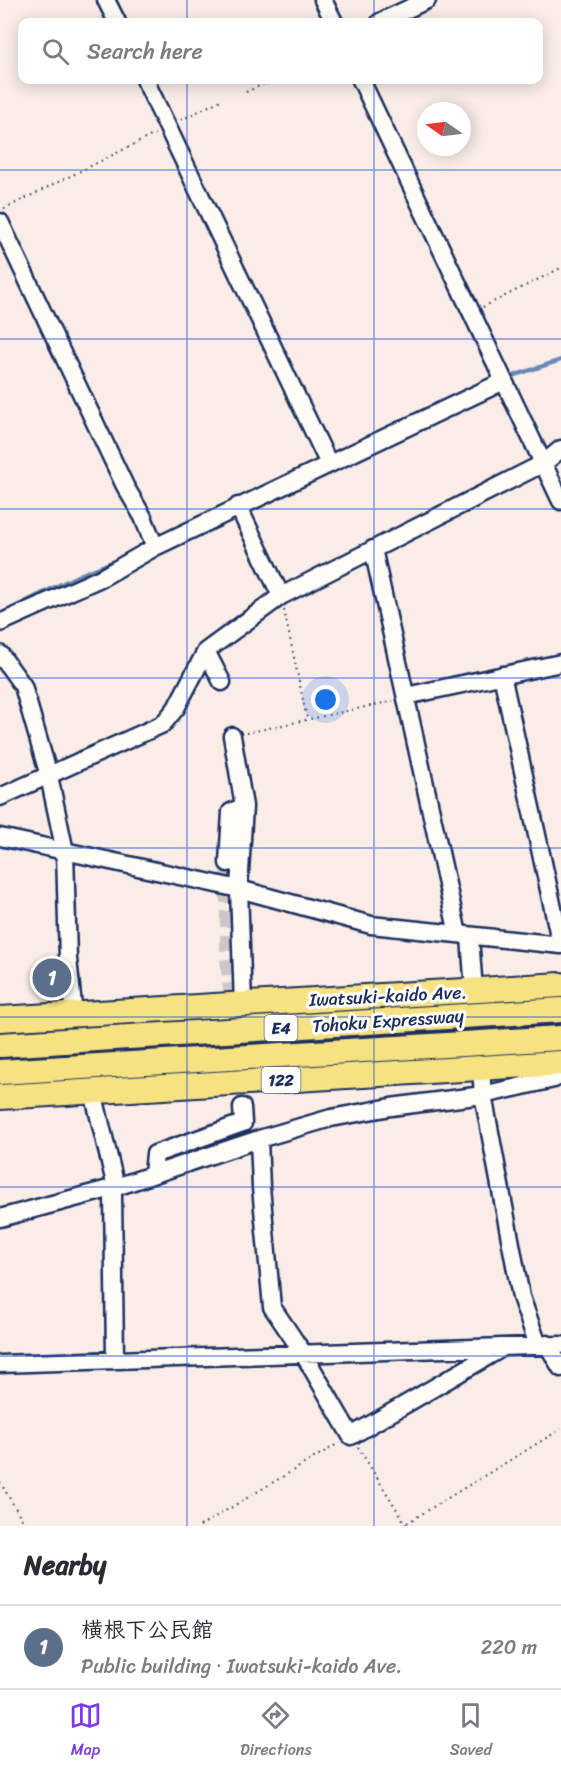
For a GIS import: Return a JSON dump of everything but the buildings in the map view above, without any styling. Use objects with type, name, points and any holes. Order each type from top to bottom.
[{"type":"highway","name":"Iwatsuki-kaido Ave.","points":[[0,1019],[561,985]]},
{"type":"highway","name":"Tohoku Expressway","points":[[0,1045],[561,1010]]},
{"type":"highway","name":"Tohoku Expressway","points":[[0,1072],[561,1038]]},
{"type":"highway","name":"122","points":[[0,1097],[561,1064]]},
{"type":"street","points":[[106,0],[115,18]]},
{"type":"street","points":[[323,0],[332,18]]},
{"type":"street","points":[[389,18],[427,0]]},
{"type":"street","points":[[147,84],[329,464]]},
{"type":"street","points":[[363,84],[561,501]]},
{"type":"street","points":[[0,222],[125,486],[143,517],[155,547]]},
{"type":"street","points":[[0,623],[102,577],[155,547],[238,506],[504,381]]},
{"type":"street","points":[[0,797],[163,724],[176,708],[206,651],[281,596],[544,463],[561,449]]},
{"type":"street","points":[[544,463],[561,463]]},
{"type":"street","points":[[238,506],[281,596]]},
{"type":"street","points":[[373,549],[464,936],[474,991]]},
{"type":"street","points":[[206,651],[222,682]]},
{"type":"street","points":[[0,654],[23,686],[49,776],[65,852],[68,959],[74,1015]]},
{"type":"street","points":[[407,697],[561,663]]},
{"type":"street","points":[[0,837],[238,889],[371,925],[561,945],[502,675]]},
{"type":"street","points":[[232,736],[244,806],[238,889],[243,1005]]},
{"type":"street","points":[[228,863],[231,812],[244,806]]},
{"type":"street","points":[[481,1069],[483,1095],[521,1297],[561,1368]]},
{"type":"street","points":[[0,1218],[116,1187],[259,1139],[331,1118],[391,1107],[483,1095],[554,1079],[561,1075]]},
{"type":"street","points":[[93,1092],[116,1187],[113,1193],[115,1360]]},
{"type":"street","points":[[153,1174],[155,1154],[243,1123],[242,1107]]},
{"type":"street","points":[[259,1139],[272,1307],[303,1353],[351,1436],[505,1346]]},
{"type":"street","points":[[0,1364],[548,1345]]},
{"type":"path","points":[[246,92],[264,84]]},
{"type":"path","points":[[0,211],[221,100]]},
{"type":"path","points":[[471,312],[561,268]]},
{"type":"path","points":[[281,596],[307,719]]},
{"type":"path","points":[[232,736],[407,697]]},
{"type":"path","points":[[200,1526],[351,1436],[405,1525],[561,1429]]},
{"type":"path","points":[[0,1482],[26,1526]]},
{"type":"waterway","points":[[506,378],[561,360]]},
{"type":"waterway","points":[[0,614],[79,575],[119,559]]},
{"type":"tunnel","points":[[228,863],[228,958],[242,1107]]},
{"type":"place","name":"横根下公民館","points":[[52,978]]}]
